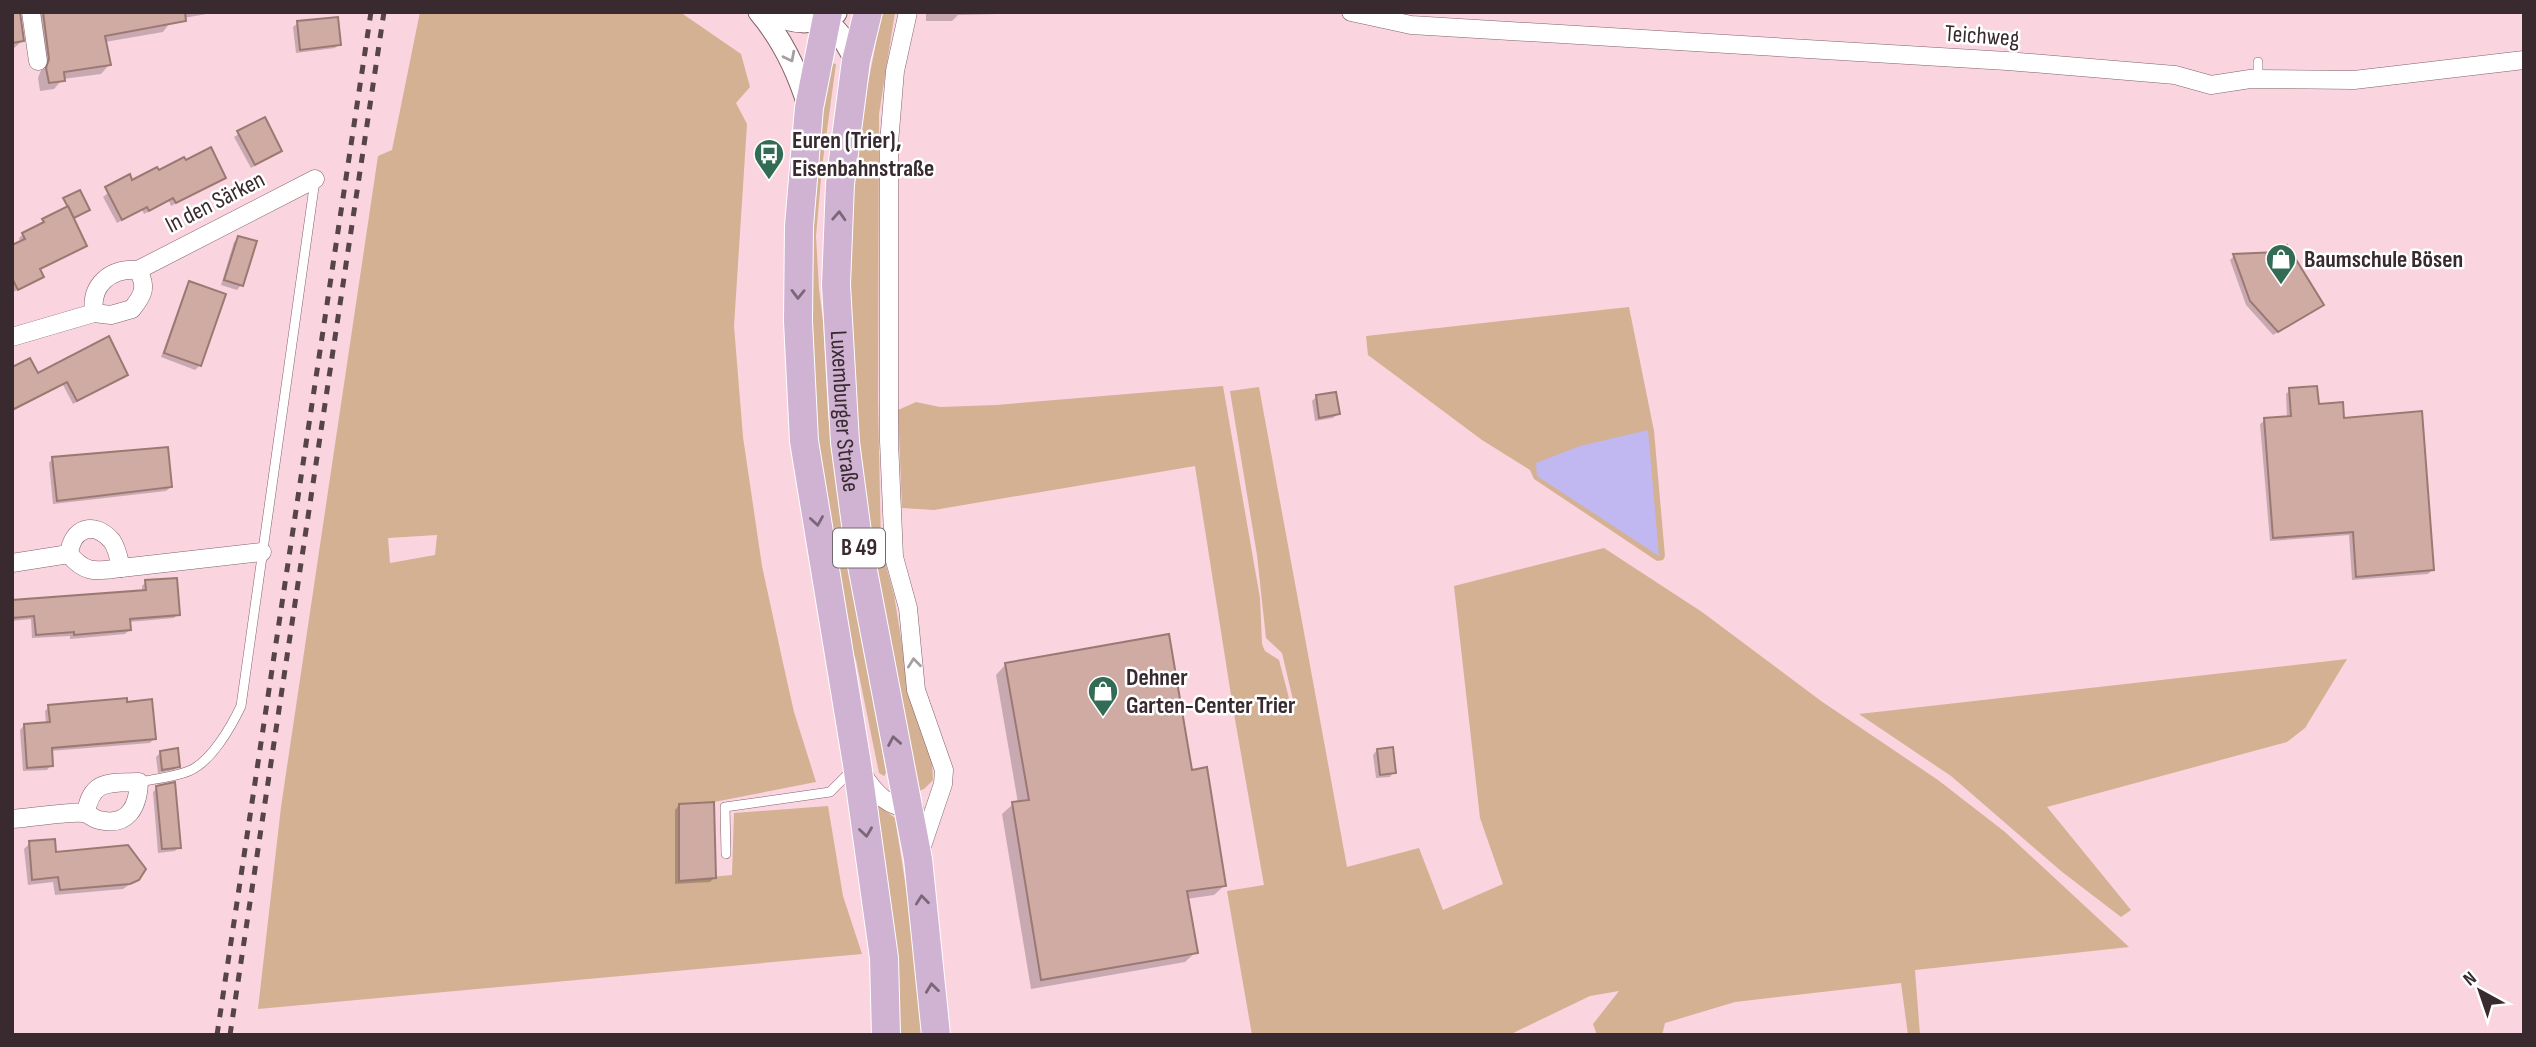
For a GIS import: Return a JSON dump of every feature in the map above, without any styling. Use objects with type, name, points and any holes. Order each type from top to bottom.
[{"type":"main road","name":"Luxemburger Straße","points":[[868,12],[856,61],[840,184],[836,285],[845,442],[860,555],[918,859],[936,1035]]},
{"type":"main road","name":"Luxemburger Straße","points":[[828,14],[809,108],[799,226],[798,321],[804,440],[857,764],[884,958],[886,1035]]},
{"type":"street","points":[[31,12],[38,61]]},
{"type":"street","points":[[759,12],[787,51],[799,75],[809,108]]},
{"type":"street","points":[[770,12],[783,20],[798,23],[813,23],[828,14],[856,61]]},
{"type":"street","name":"Luxemburger Straße","points":[[908,12],[895,71],[889,143],[889,454],[894,557],[908,608],[916,690],[944,770],[943,784],[918,859]]},
{"type":"street","name":"Teichweg","points":[[1351,12],[1411,25],[2007,61],[2175,75],[2211,85],[2258,70],[2354,80],[2524,60]]},
{"type":"street","name":"In den Särken","points":[[94,313],[92,302],[99,284],[115,272],[125,269],[138,270],[315,179]]},
{"type":"street","points":[[12,337],[94,313],[111,315],[132,309],[143,290],[144,281],[138,270]]},
{"type":"street","points":[[69,554],[70,543],[76,534],[87,529],[100,530],[114,543],[121,568]]},
{"type":"street","points":[[69,554],[83,568],[94,571],[262,552]]},
{"type":"street","points":[[12,562],[69,554]]},
{"type":"street","name":"Luxemburger Straße","points":[[857,764],[881,798],[907,808]]},
{"type":"street","points":[[12,819],[86,813],[96,820],[114,821],[129,815],[138,799],[139,782],[110,783],[95,788],[88,799],[86,813]]},
{"type":"street","points":[[907,808],[929,803],[938,794]]},
{"type":"lane","points":[[139,782],[191,771],[230,729],[241,706],[315,179]]},
{"type":"lane","points":[[726,854],[725,807],[830,792],[857,764]]},
{"type":"shaded area","points":[[420,12],[680,12],[741,54],[750,87],[736,103],[747,124],[734,326],[743,437],[762,566],[794,712],[816,782],[714,802],[679,804],[679,880],[732,875],[734,813],[828,806],[843,896],[862,954],[258,1009],[281,807],[378,156],[392,150]],"holes":[[[437,535],[435,555],[390,563],[388,538]]]},
{"type":"shaded area","points":[[882,12],[895,12],[879,114],[878,401],[881,547],[894,595],[909,688],[932,761],[933,780],[924,789],[916,792],[898,711],[851,404],[848,223],[858,135]]},
{"type":"shaded area","points":[[828,62],[836,64],[816,236],[828,415],[840,506],[886,773],[884,776],[879,773],[856,660],[845,635],[815,466],[807,234]]},
{"type":"shaded area","points":[[1629,307],[1654,431],[1665,556],[1663,560],[1657,561],[1534,479],[1530,470],[1482,440],[1368,355],[1366,336]]},
{"type":"shaded area","points":[[1223,386],[1260,598],[1262,644],[1265,651],[1279,660],[1291,706],[1294,704],[1282,653],[1266,638],[1257,555],[1230,391],[1259,387],[1347,867],[1419,848],[1443,910],[1503,884],[1480,818],[1454,586],[1604,548],[1702,612],[1821,701],[1938,780],[2005,832],[2129,947],[1915,970],[1920,1035],[1908,1035],[1901,983],[1735,1002],[1665,1023],[1662,1035],[1597,1035],[1593,1024],[1619,991],[1590,996],[1509,1035],[1252,1035],[1227,891],[1264,885],[1195,466],[934,510],[902,508],[898,410],[916,402],[940,407],[996,405]]},
{"type":"shaded area","points":[[1648,430],[1659,556],[1537,476],[1536,463],[1580,446]]},
{"type":"shaded area","points":[[2347,659],[2305,728],[2287,742],[2047,807],[2131,910],[2121,917],[2061,871],[1951,776],[1859,714]]},
{"type":"shaded area","points":[[872,800],[895,818],[919,970],[923,1035],[897,1035],[893,920]]},
{"type":"building","points":[[12,12],[20,12],[24,41],[12,43]]},
{"type":"building","points":[[43,12],[185,12],[186,21],[105,36],[111,65],[64,72],[65,81],[49,83]]},
{"type":"building","points":[[338,17],[341,45],[300,50],[297,21]]},
{"type":"building","points":[[265,117],[282,151],[255,165],[237,131]]},
{"type":"building","points":[[211,147],[226,178],[176,203],[173,198],[149,211],[147,207],[122,220],[105,187],[130,174],[132,180],[184,157],[186,160]]},
{"type":"building","points":[[80,190],[90,210],[74,218],[63,198]]},
{"type":"building","points":[[68,206],[87,246],[40,269],[44,277],[18,290],[12,278],[12,245],[25,239],[22,233],[44,222],[42,219]]},
{"type":"building","points":[[238,236],[257,241],[243,286],[224,280]]},
{"type":"building","points":[[2287,245],[2324,305],[2278,332],[2250,301],[2233,254],[2279,252]]},
{"type":"building","points":[[189,281],[226,294],[201,366],[164,353]]},
{"type":"building","points":[[109,336],[128,375],[77,401],[67,382],[12,410],[12,367],[30,358],[38,373]]},
{"type":"building","points":[[2317,386],[2319,404],[2343,402],[2344,418],[2422,411],[2434,570],[2356,577],[2353,532],[2273,538],[2264,418],[2291,416],[2289,388]]},
{"type":"building","points":[[1336,392],[1340,414],[1319,418],[1316,395]]},
{"type":"building","points":[[168,447],[172,487],[57,501],[52,457]]},
{"type":"building","points":[[177,578],[180,615],[130,619],[131,630],[36,635],[34,616],[12,618],[12,600],[146,590],[145,580]]},
{"type":"building","points":[[1169,634],[1192,770],[1207,767],[1226,886],[1187,891],[1198,953],[1041,980],[1012,802],[1029,800],[1005,663]]},
{"type":"building","points":[[127,698],[127,702],[152,699],[156,739],[52,748],[53,766],[27,768],[24,724],[50,722],[48,705]]},
{"type":"building","points":[[1393,747],[1396,773],[1380,775],[1377,749]]},
{"type":"building","points":[[178,748],[180,767],[162,770],[160,751]]},
{"type":"building","points":[[175,782],[181,848],[162,849],[156,786]]},
{"type":"building","points":[[714,802],[716,878],[679,881],[679,804]]},
{"type":"building","points":[[55,839],[56,852],[128,845],[146,869],[139,880],[130,884],[60,890],[58,877],[32,880],[29,841]]},
{"type":"railway","points":[[217,1035],[371,12]]},
{"type":"railway","points":[[230,1035],[384,12]]},
{"type":"place","name":"Euren (Trier), Eisenbahnstraße","points":[[769,181]]},
{"type":"place","name":"Baumschule Bösen","points":[[2281,286]]},
{"type":"place","name":"Dehner Garten-Center Trier","points":[[1103,718]]}]
